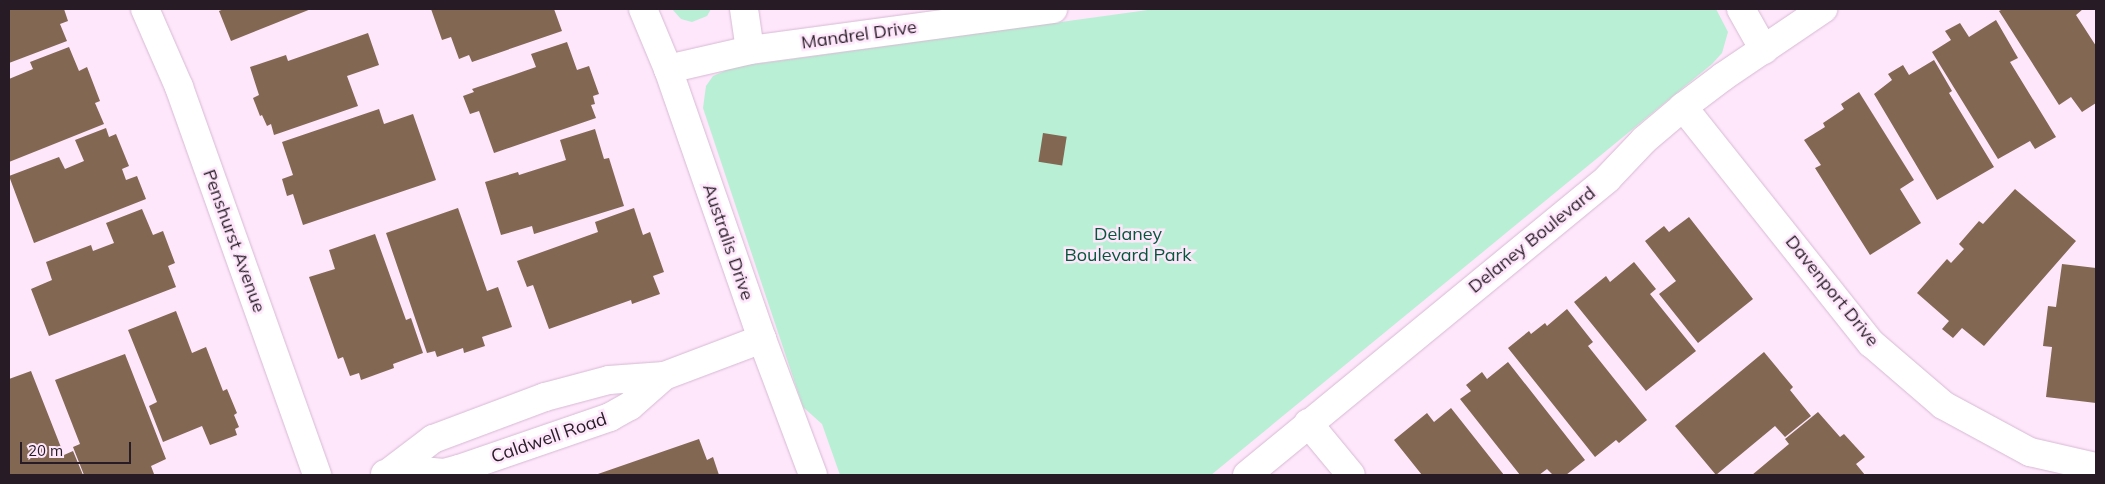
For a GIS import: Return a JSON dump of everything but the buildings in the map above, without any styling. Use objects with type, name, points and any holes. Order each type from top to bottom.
[{"type":"street","name":"Penshurst Avenue","points":[[145,9],[179,87],[317,475]]},
{"type":"street","name":"Australis Drive","points":[[643,9],[668,69],[762,338],[813,475]]},
{"type":"street","points":[[744,9],[750,50]]},
{"type":"street","name":"Mandrel Drive","points":[[668,69],[750,50],[1053,9]]},
{"type":"street","points":[[1741,9],[1764,50]]},
{"type":"street","name":"Delaney Boulevard","points":[[1247,475],[1608,178],[1644,140],[1683,107],[1825,10]]},
{"type":"street","name":"Davenport Drive","points":[[1683,107],[1871,343],[1943,405],[2030,452],[2096,467]]},
{"type":"street","name":"Caldwell Road","points":[[386,473],[433,439],[545,397],[609,380],[664,376],[762,338]]},
{"type":"street","name":"Caldwell Road","points":[[386,473],[444,473],[610,417],[630,406],[664,376]]},
{"type":"street","points":[[1308,423],[1351,475]]},
{"type":"green space","points":[[672,9],[711,9],[707,16],[692,22],[681,19]]},
{"type":"green space","name":"Delaney Boulevard Park","points":[[1155,9],[1716,9],[1728,32],[1722,53],[1712,64],[1211,475],[840,475],[822,424],[803,407],[703,108],[706,86],[713,76],[734,67]]}]
